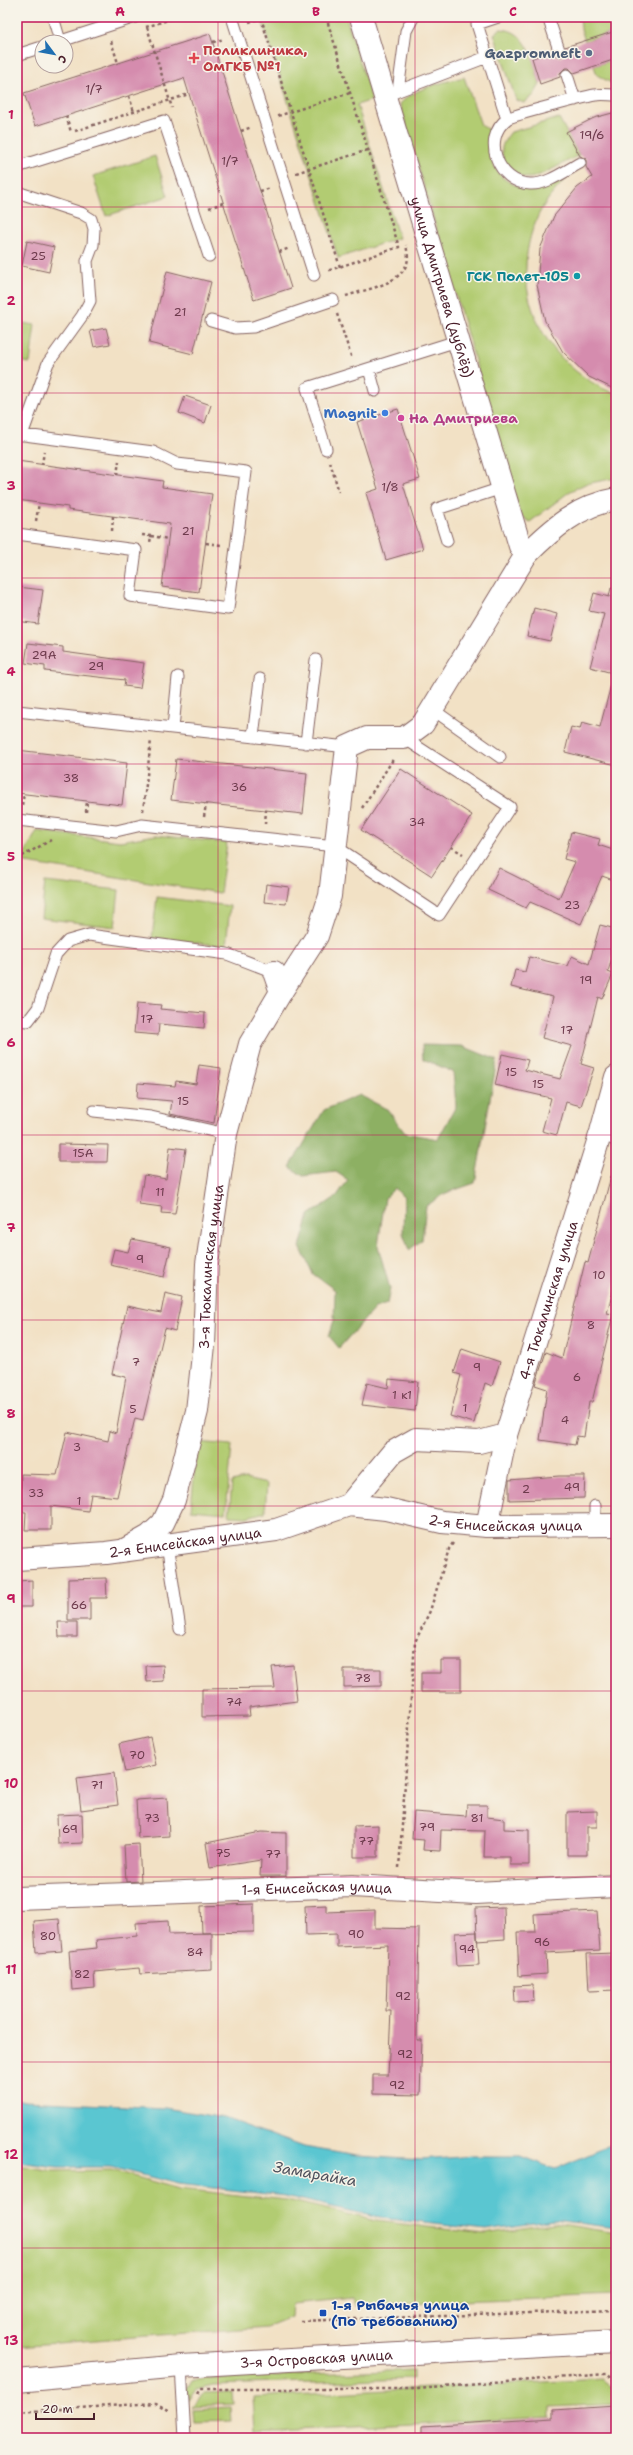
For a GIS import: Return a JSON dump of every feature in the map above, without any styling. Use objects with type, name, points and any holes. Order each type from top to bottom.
[{"type":"street","name":"улица Дмитриева (дублёр)","points":[[361,17],[390,96],[457,341],[520,546],[526,555]]},
{"type":"street","points":[[347,747],[367,738],[401,746],[423,724],[526,555],[545,536],[578,510],[616,499]]},
{"type":"street","name":"3-я Тюкалинская улица","points":[[126,1549],[149,1536],[163,1523],[174,1500],[197,1411],[204,1345],[208,1264],[226,1134],[250,1044],[280,992],[317,936],[330,896],[347,747]]},
{"type":"street","points":[[274,972],[280,992]]},
{"type":"street","name":"4-я Тюкалинская улица","points":[[476,1525],[609,1137],[616,1077]]},
{"type":"street","points":[[349,1505],[393,1452],[416,1439],[479,1442],[506,1435]]},
{"type":"street","name":"2-я Енисейская улица","points":[[17,1559],[99,1554],[126,1549],[276,1530],[349,1505],[386,1509],[442,1522],[476,1525],[602,1519]]},
{"type":"street","name":"1-я Енисейская улица","points":[[17,1898],[352,1886],[476,1893],[616,1886]]},
{"type":"street","name":"3-я Островская улица","points":[[17,2381],[181,2366],[616,2342]]},
{"type":"lane","points":[[53,17],[57,34]]},
{"type":"lane","points":[[74,37],[136,17]]},
{"type":"lane","points":[[232,17],[261,123],[280,182],[314,275]]},
{"type":"lane","points":[[390,96],[406,31],[413,17]]},
{"type":"lane","points":[[498,17],[476,24],[507,119]]},
{"type":"lane","points":[[548,17],[559,50]]},
{"type":"lane","points":[[17,55],[34,50]]},
{"type":"lane","points":[[390,96],[487,57]]},
{"type":"lane","points":[[567,75],[575,100]]},
{"type":"lane","points":[[580,163],[547,180],[530,184],[512,179],[500,167],[494,151],[496,133],[507,119],[596,95],[616,95]]},
{"type":"lane","points":[[17,167],[164,121],[209,256]]},
{"type":"lane","points":[[17,192],[81,213],[91,219],[94,229],[93,244],[87,261],[90,302],[82,316],[48,363],[19,435],[153,452],[177,464],[246,472],[228,608],[130,596],[136,550],[17,534]]},
{"type":"lane","points":[[211,321],[235,328],[253,327],[333,300]]},
{"type":"lane","points":[[326,448],[307,388],[457,341]]},
{"type":"lane","points":[[369,369],[375,391]]},
{"type":"lane","points":[[447,541],[437,509],[502,488]]},
{"type":"lane","points":[[306,743],[316,660]]},
{"type":"lane","points":[[173,728],[178,677]]},
{"type":"lane","points":[[253,737],[260,679]]},
{"type":"lane","points":[[432,709],[500,757]]},
{"type":"lane","points":[[17,710],[347,747]]},
{"type":"lane","points":[[17,820],[116,831],[142,824],[335,846],[439,915],[510,807],[401,746]]},
{"type":"lane","points":[[17,1020],[28,1021],[38,1008],[56,954],[68,941],[89,936],[227,954],[274,972]]},
{"type":"lane","points":[[94,1111],[151,1117],[226,1134]]},
{"type":"lane","points":[[167,1545],[180,1628]]},
{"type":"lane","points":[[181,2366],[185,2438]]},
{"type":"path","points":[[314,275],[399,247],[326,17]]},
{"type":"path","points":[[261,18],[340,266]]},
{"type":"path","points":[[110,38],[118,63]]},
{"type":"path","points":[[212,42],[221,40]]},
{"type":"path","points":[[241,131],[291,112],[350,93]]},
{"type":"path","points":[[65,134],[189,94]]},
{"type":"path","points":[[129,96],[134,112]]},
{"type":"path","points":[[66,116],[71,132]]},
{"type":"path","points":[[260,191],[309,169],[368,150]]},
{"type":"path","points":[[209,208],[223,203]]},
{"type":"path","points":[[356,372],[333,300],[397,279],[403,272],[408,262],[406,239]]},
{"type":"path","points":[[326,448],[339,492]]},
{"type":"path","points":[[36,521],[39,503]]},
{"type":"path","points":[[112,531],[113,516]]},
{"type":"path","points":[[30,520],[44,522]]},
{"type":"path","points":[[105,530],[120,532]]},
{"type":"path","points":[[135,534],[168,538]]},
{"type":"path","points":[[149,551],[151,536]]},
{"type":"path","points":[[206,543],[222,545]]},
{"type":"path","points":[[142,824],[152,726]]},
{"type":"path","points":[[359,813],[401,746]]},
{"type":"path","points":[[22,804],[24,794]]},
{"type":"path","points":[[86,811],[87,801]]},
{"type":"path","points":[[204,813],[206,804]]},
{"type":"path","points":[[265,820],[266,810]]},
{"type":"path","points":[[17,859],[74,826]]},
{"type":"path","points":[[452,847],[459,852]]},
{"type":"path","points":[[398,1888],[414,1642],[430,1611],[449,1550],[476,1525]]},
{"type":"path","points":[[300,2321],[616,2310]]},
{"type":"path","points":[[17,2412],[156,2403],[173,2414],[184,2413],[201,2389],[418,2389],[606,2374],[616,2383]]},
{"type":"green space","points":[[261,17],[346,17],[372,100],[357,105],[399,238],[338,258]]},
{"type":"green space","points":[[580,17],[616,17],[616,31],[585,41],[581,29]]},
{"type":"green space","points":[[500,29],[510,31],[518,35],[524,41],[535,66],[540,84],[534,95],[524,103],[516,100],[494,34]]},
{"type":"green space","points":[[616,59],[616,84],[613,84],[597,75],[594,66]]},
{"type":"green space","points":[[464,77],[481,125],[493,133],[491,153],[496,170],[502,177],[518,186],[529,188],[544,184],[572,172],[546,202],[535,223],[528,250],[526,276],[530,301],[539,325],[553,347],[570,366],[592,382],[616,394],[616,478],[585,484],[569,492],[530,522],[520,515],[400,104],[413,93]]},
{"type":"green space","points":[[559,118],[579,155],[551,170],[528,178],[516,174],[507,166],[502,154],[502,148],[511,132]]},
{"type":"green space","points":[[155,156],[168,196],[106,216],[93,176]]},
{"type":"green space","points":[[17,322],[35,325],[30,363],[17,361]]},
{"type":"green space","points":[[37,831],[120,841],[156,835],[227,843],[220,893],[20,862]]},
{"type":"green space","points":[[45,882],[119,890],[115,927],[41,918]]},
{"type":"green space","points":[[157,897],[230,906],[226,946],[152,938]]},
{"type":"green space","points":[[422,1045],[462,1046],[497,1060],[475,1183],[446,1193],[426,1206],[422,1240],[409,1250],[403,1233],[404,1198],[395,1188],[385,1198],[378,1246],[390,1289],[387,1304],[375,1308],[339,1348],[329,1336],[334,1320],[335,1290],[313,1274],[300,1247],[309,1215],[336,1197],[348,1180],[336,1172],[303,1176],[290,1167],[324,1110],[359,1095],[387,1109],[405,1133],[438,1139],[456,1106],[453,1072],[423,1059]]},
{"type":"green space","points":[[197,1442],[232,1445],[226,1513],[191,1510]]},
{"type":"green space","points":[[245,1479],[267,1484],[265,1512],[247,1517],[229,1516],[232,1482]]},
{"type":"green space","points":[[17,2165],[54,2171],[111,2170],[179,2189],[287,2200],[377,2221],[485,2234],[554,2223],[616,2233],[616,2295],[356,2305],[352,2298],[292,2304],[291,2317],[266,2327],[17,2346]]},
{"type":"green space","points":[[413,2370],[413,2379],[214,2385],[197,2389],[189,2399],[187,2391],[193,2381],[208,2378]]},
{"type":"green space","points":[[602,2379],[613,2388],[616,2388],[616,2404],[550,2407],[550,2417],[255,2432],[253,2397]]},
{"type":"green space","points":[[232,2392],[233,2404],[193,2406],[203,2393]]},
{"type":"green space","points":[[230,2407],[231,2421],[195,2422],[194,2409]]},
{"type":"water","name":"Замарайка","points":[[17,2099],[24,2101],[165,2108],[224,2118],[304,2147],[357,2156],[422,2160],[473,2156],[520,2156],[555,2169],[616,2143],[616,2228],[554,2220],[486,2230],[381,2218],[285,2196],[178,2184],[110,2167],[58,2167],[17,2162]]},
{"type":"building","points":[[616,31],[616,59],[574,73],[569,68],[565,68],[560,73],[560,77],[540,84],[532,58],[552,52],[561,57],[566,52],[565,47]]},
{"type":"building","points":[[210,34],[291,288],[254,300],[184,78],[35,126],[24,93]]},
{"type":"building","name":"ГСК Полет-105","points":[[616,112],[616,390],[589,377],[563,352],[545,321],[537,285],[540,249],[554,216],[577,188],[592,177],[586,167],[586,159],[580,156],[566,132],[594,118]]},
{"type":"building","points":[[27,241],[54,247],[49,272],[22,266]]},
{"type":"building","points":[[167,271],[211,282],[193,354],[149,343]]},
{"type":"building","points":[[106,328],[110,344],[94,347],[90,331]]},
{"type":"building","points":[[185,396],[211,405],[205,423],[179,413]]},
{"type":"building","points":[[398,409],[420,479],[403,484],[423,549],[386,560],[366,493],[378,489],[357,422]]},
{"type":"building","points":[[17,461],[163,481],[162,487],[212,494],[199,592],[162,587],[170,524],[68,510],[68,507],[17,500]]},
{"type":"building","points":[[18,587],[43,590],[38,624],[17,621]]},
{"type":"building","points":[[611,588],[616,589],[616,674],[590,667],[604,614],[589,611],[594,593],[609,597]]},
{"type":"building","points":[[534,608],[557,614],[550,641],[527,636]]},
{"type":"building","points":[[28,643],[63,647],[63,652],[144,663],[140,688],[124,686],[125,680],[45,671],[45,666],[25,663]]},
{"type":"building","points":[[611,685],[616,686],[616,765],[565,752],[571,727],[580,729],[582,722],[600,727]]},
{"type":"building","points":[[17,750],[127,763],[122,805],[17,793]]},
{"type":"building","points":[[176,759],[307,773],[303,814],[171,800]]},
{"type":"building","points":[[401,769],[472,815],[432,876],[361,830]]},
{"type":"building","points":[[571,832],[600,839],[598,845],[616,851],[616,881],[602,876],[581,924],[530,902],[526,908],[488,890],[499,868],[559,898],[575,862],[564,859]]},
{"type":"building","points":[[266,884],[289,887],[286,904],[264,902]]},
{"type":"building","points":[[600,925],[616,929],[616,943],[608,972],[613,974],[602,999],[598,997],[581,1064],[594,1068],[581,1106],[566,1102],[557,1135],[542,1131],[551,1098],[495,1085],[502,1054],[528,1060],[525,1070],[560,1079],[572,1046],[542,1038],[553,997],[511,987],[515,970],[525,972],[529,957],[568,966],[572,956],[589,964]]},
{"type":"building","points":[[137,1003],[161,1005],[160,1009],[205,1013],[204,1028],[159,1024],[158,1035],[134,1033]]},
{"type":"building","points":[[199,1065],[221,1068],[214,1123],[170,1114],[172,1101],[137,1098],[138,1083],[175,1086],[176,1081],[196,1084]]},
{"type":"building","points":[[58,1144],[108,1145],[107,1162],[58,1162]]},
{"type":"building","points":[[170,1147],[186,1149],[175,1214],[161,1213],[162,1207],[139,1204],[144,1175],[166,1179]]},
{"type":"building","points":[[611,1176],[616,1176],[616,1281],[607,1313],[613,1314],[592,1402],[589,1402],[584,1437],[577,1436],[575,1445],[540,1440],[547,1389],[535,1385],[546,1352],[562,1358],[585,1262],[588,1263]]},
{"type":"building","points":[[132,1239],[171,1247],[164,1277],[110,1265],[114,1249],[128,1252]]},
{"type":"building","points":[[165,1293],[182,1297],[175,1331],[165,1328],[143,1420],[135,1418],[117,1497],[91,1494],[88,1511],[51,1506],[51,1530],[25,1530],[26,1512],[20,1512],[21,1474],[57,1475],[67,1432],[108,1441],[110,1431],[116,1433],[126,1377],[112,1374],[127,1306],[161,1313]]},
{"type":"building","points":[[462,1349],[500,1362],[492,1386],[485,1383],[474,1423],[450,1416],[461,1375],[454,1373]]},
{"type":"building","points":[[389,1379],[418,1382],[415,1411],[362,1405],[367,1383],[388,1388]]},
{"type":"building","points":[[559,1476],[585,1476],[584,1498],[509,1500],[509,1480]]},
{"type":"building","points":[[106,1578],[107,1598],[90,1598],[90,1620],[68,1620],[68,1579]]},
{"type":"building","points":[[32,1580],[32,1607],[17,1607],[17,1581]]},
{"type":"building","points":[[58,1622],[77,1622],[77,1637],[59,1637]]},
{"type":"building","points":[[441,1660],[461,1660],[461,1692],[421,1692],[421,1673],[441,1673]]},
{"type":"building","points":[[163,1665],[164,1681],[147,1682],[146,1666]]},
{"type":"building","points":[[293,1665],[297,1701],[249,1707],[250,1716],[202,1717],[202,1689],[275,1688],[272,1667]]},
{"type":"building","points":[[344,1669],[381,1669],[381,1686],[344,1687]]},
{"type":"building","points":[[150,1737],[156,1765],[125,1772],[119,1744]]},
{"type":"building","points":[[114,1773],[118,1805],[81,1810],[77,1778]]},
{"type":"building","points":[[167,1798],[169,1836],[138,1838],[136,1800]]},
{"type":"building","points":[[467,1805],[487,1805],[487,1817],[504,1819],[504,1829],[529,1830],[529,1865],[510,1865],[510,1857],[484,1857],[485,1831],[441,1830],[440,1851],[423,1850],[424,1840],[412,1839],[414,1812],[466,1816]]},
{"type":"building","points":[[597,1811],[597,1827],[587,1827],[587,1855],[567,1855],[567,1812]]},
{"type":"building","points":[[82,1814],[83,1843],[58,1844],[57,1815]]},
{"type":"building","points":[[378,1825],[378,1857],[354,1857],[354,1826]]},
{"type":"building","points":[[261,1832],[286,1833],[286,1876],[260,1876],[261,1860],[210,1868],[206,1843]]},
{"type":"building","points":[[139,1844],[141,1881],[126,1882],[124,1845]]},
{"type":"building","points":[[254,1904],[254,1932],[202,1933],[201,1906]]},
{"type":"building","points":[[326,1905],[326,1912],[375,1910],[375,1928],[419,1929],[417,2040],[422,2040],[420,2095],[373,2094],[373,2075],[388,2075],[391,2011],[386,2011],[388,1945],[337,1947],[337,1934],[306,1935],[305,1906]]},
{"type":"building","points":[[504,1907],[505,1939],[477,1941],[476,1908]]},
{"type":"building","points":[[597,1911],[600,1950],[546,1953],[547,1974],[519,1976],[517,1932],[535,1932],[534,1914]]},
{"type":"building","points":[[59,1919],[62,1951],[36,1953],[34,1921]]},
{"type":"building","points":[[168,1921],[169,1934],[212,1933],[212,1970],[140,1974],[139,1968],[94,1972],[95,1988],[72,1990],[69,1951],[97,1948],[96,1940],[137,1936],[136,1923]]},
{"type":"building","points":[[477,1932],[479,1965],[457,1966],[455,1933]]},
{"type":"building","points":[[614,1953],[616,1990],[589,1991],[587,1954]]},
{"type":"building","points":[[533,1985],[534,2001],[515,2002],[514,1986]]},
{"type":"building","points":[[616,2406],[616,2438],[422,2438],[422,2426],[554,2418],[554,2410]]},
{"type":"place","name":"Gazpromneft","points":[[589,53]]},
{"type":"place","name":"Поликлиника, ОмГКБ №1","points":[[194,58]]},
{"type":"place","name":"ГСК Полет-105","points":[[577,276]]},
{"type":"place","name":"Magnit","points":[[385,413]]},
{"type":"place","name":"На Дмитриева","points":[[401,418]]},
{"type":"place","name":"1-я Рыбачья улица (По требованию)","points":[[323,2313]]}]
